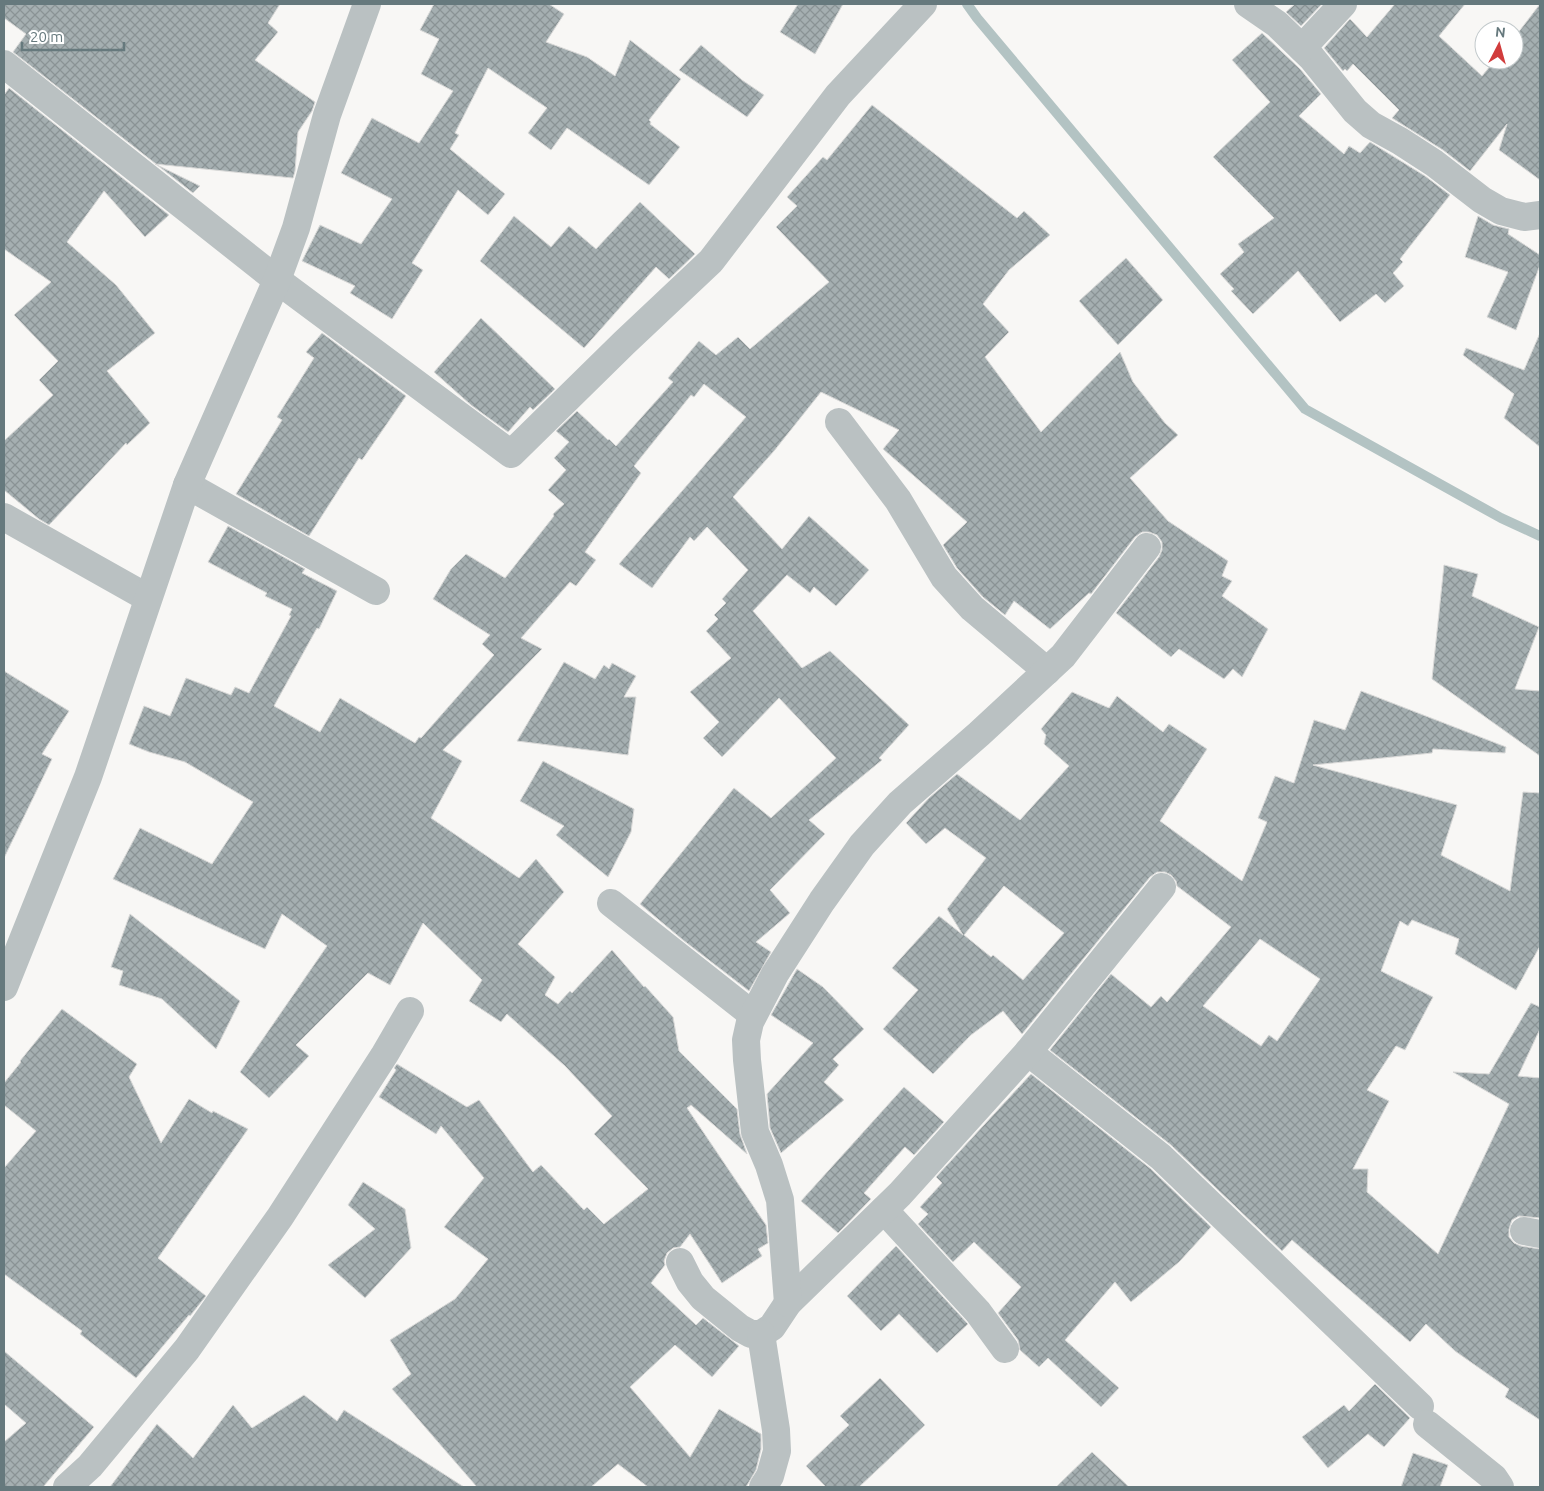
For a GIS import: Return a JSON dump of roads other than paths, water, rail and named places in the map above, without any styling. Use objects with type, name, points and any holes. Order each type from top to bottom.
[{"type":"street","points":[[4,987],[12,938],[88,777],[187,484],[278,280],[296,228],[327,115],[367,4]]},
{"type":"street","points":[[4,64],[278,280],[511,454],[711,261],[838,94],[923,4]]},
{"type":"street","points":[[1248,4],[1277,24],[1302,48],[1370,126],[1400,141],[1434,163],[1482,200],[1501,211],[1524,217],[1540,215]]},
{"type":"street","points":[[1302,48],[1343,4]]},
{"type":"street","points":[[839,422],[898,500],[944,577],[972,608],[1047,671]]},
{"type":"street","points":[[187,484],[376,591]]},
{"type":"street","points":[[4,517],[148,598]]},
{"type":"street","points":[[788,1303],[780,1200],[755,1132],[746,1040],[750,1022],[775,974],[817,909],[862,845],[900,803],[979,734],[1063,656],[1147,547]]},
{"type":"street","points":[[680,1262],[690,1282],[703,1298],[740,1328],[750,1334],[761,1334],[772,1326],[788,1303],[900,1194],[1028,1052],[1162,887]]},
{"type":"street","points":[[611,903],[753,1016]]},
{"type":"street","points":[[67,1487],[90,1466],[187,1348],[280,1217],[385,1054],[410,1011]]},
{"type":"street","points":[[1028,1052],[1161,1157],[1423,1415],[1494,1478],[1500,1487]]},
{"type":"street","points":[[884,1210],[978,1312],[1005,1349]]},
{"type":"street","points":[[761,1334],[776,1430],[777,1451],[770,1476],[763,1487]]},
{"type":"waterway","points":[[967,4],[1305,409],[1501,518],[1540,536]]}]
